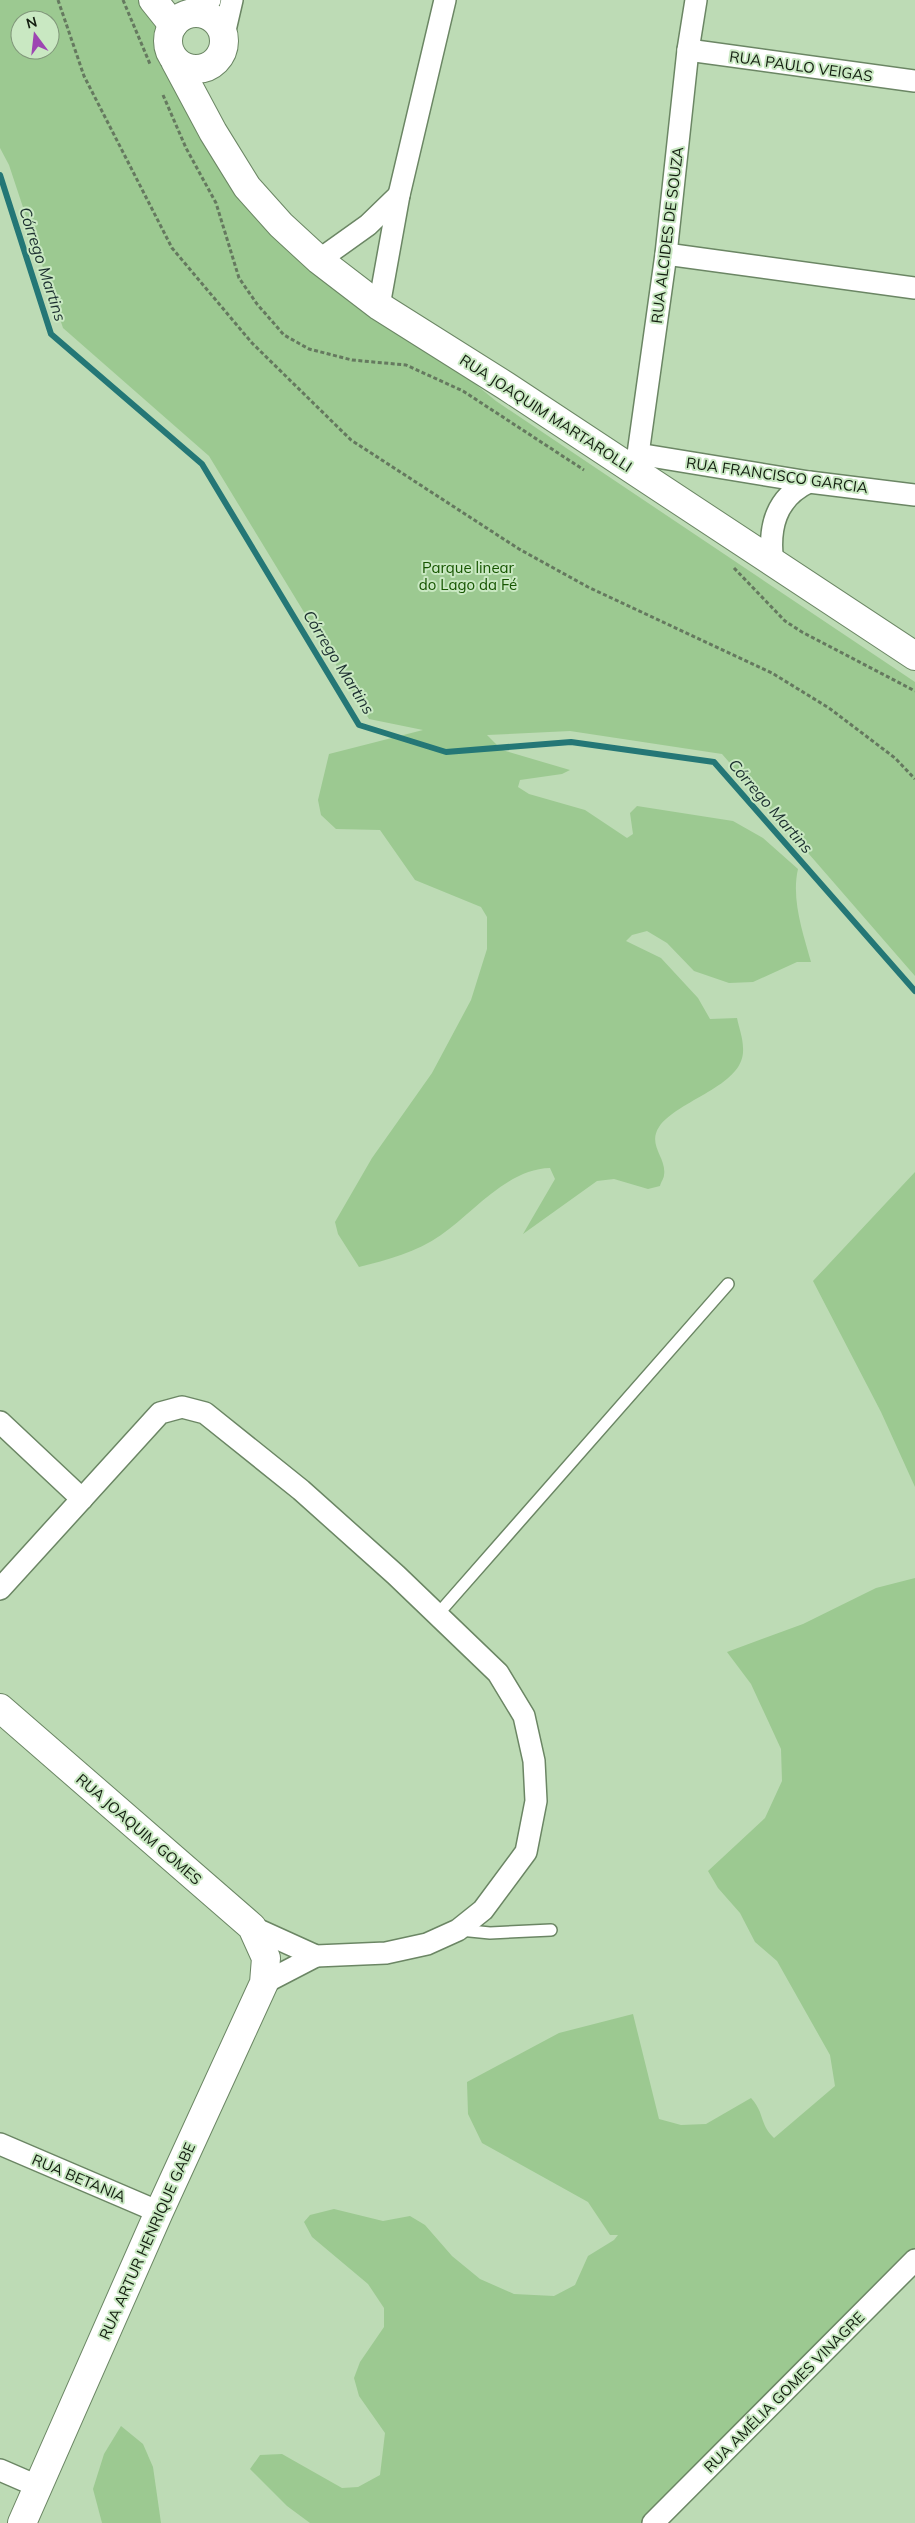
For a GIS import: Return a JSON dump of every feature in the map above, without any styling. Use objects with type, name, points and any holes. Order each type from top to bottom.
[{"type":"street","points":[[153,0],[173,25]]},
{"type":"street","points":[[224,39],[221,30],[216,22],[208,16],[204,7],[173,25],[167,44],[175,61],[193,69],[211,64],[223,49],[232,0]]},
{"type":"street","points":[[379,306],[399,195],[445,0]]},
{"type":"street","name":"RUA ALCIDES DE SOUZA","points":[[636,462],[666,254],[688,50],[696,0]]},
{"type":"street","name":"RUA PAULO VEIGAS","points":[[688,50],[915,81]]},
{"type":"street","name":"RUA JOAQUIM MARTAROLLI","points":[[175,61],[212,132],[247,187],[281,225],[320,260],[379,306],[636,462],[773,564],[915,656]]},
{"type":"street","points":[[211,64],[212,132]]},
{"type":"street","points":[[320,260],[368,225],[399,195]]},
{"type":"street","points":[[666,254],[915,288]]},
{"type":"street","name":"RUA FRANCISCO GARCIA","points":[[636,462],[915,495]]},
{"type":"street","points":[[773,564],[771,535],[783,503],[793,490],[809,482]]},
{"type":"street","points":[[0,1589],[160,1413],[182,1407],[205,1413],[302,1490],[438,1614],[498,1673],[524,1716],[534,1761],[536,1801],[526,1852],[483,1910],[458,1930],[427,1944],[386,1953],[316,1956],[265,1970]]},
{"type":"street","points":[[0,1422],[82,1499]]},
{"type":"street","name":"RUA JOAQUIM GOMES","points":[[0,1708],[252,1927],[265,1970]]},
{"type":"street","points":[[252,1927],[316,1956]]},
{"type":"street","name":"RUA ARTUR HENRIQUE GABE","points":[[22,2523],[265,1970]]},
{"type":"street","name":"RUA BETANIA","points":[[0,2144],[159,2212]]},
{"type":"street","name":"RUA AMÉLIA GOMES VINAGRE","points":[[653,2523],[915,2260]]},
{"type":"street","points":[[0,2470],[38,2486]]},
{"type":"lane","points":[[438,1614],[728,1284]]},
{"type":"lane","points":[[458,1930],[490,1933],[551,1930]]},
{"type":"path","points":[[58,0],[84,76],[172,248],[252,343],[351,440],[519,548],[580,582],[772,673],[829,708],[896,758],[915,779]]},
{"type":"green space","name":"Parque linear do Lago da Fé","points":[[0,0],[147,0],[189,96],[249,199],[496,401],[915,682],[915,976],[722,754],[570,731],[487,735],[502,750],[570,770],[562,774],[520,780],[518,787],[529,794],[585,810],[627,838],[633,834],[630,813],[637,806],[733,821],[763,838],[798,869],[796,880],[797,904],[811,962],[797,962],[753,982],[729,983],[694,971],[667,943],[647,931],[632,935],[626,941],[661,958],[698,998],[710,1019],[737,1018],[743,1044],[741,1061],[734,1072],[723,1082],[668,1117],[659,1127],[655,1140],[664,1169],[664,1176],[660,1186],[648,1189],[614,1179],[597,1181],[523,1234],[555,1179],[550,1168],[534,1170],[505,1184],[432,1241],[402,1255],[359,1267],[338,1234],[335,1222],[372,1158],[432,1073],[471,1000],[487,949],[487,917],[481,907],[415,880],[380,830],[336,829],[321,815],[318,800],[329,754],[423,730],[369,719],[209,456],[63,328],[9,165],[0,148]]},
{"type":"green space","points":[[915,1172],[915,1487],[881,1412],[813,1281]]},
{"type":"green space","points":[[915,1578],[915,2256],[664,2497],[642,2523],[310,2523],[287,2506],[250,2469],[260,2455],[282,2454],[342,2488],[358,2487],[380,2475],[385,2433],[359,2396],[354,2378],[360,2362],[384,2327],[384,2308],[368,2284],[312,2237],[304,2222],[310,2215],[334,2209],[383,2221],[410,2216],[425,2225],[452,2256],[480,2279],[514,2294],[554,2296],[575,2285],[588,2256],[614,2240],[618,2235],[610,2235],[588,2202],[482,2143],[468,2114],[467,2082],[559,2033],[633,2014],[659,2119],[681,2125],[706,2124],[751,2098],[766,2128],[774,2138],[835,2086],[830,2055],[777,1961],[755,1942],[740,1913],[718,1888],[708,1871],[765,1818],[782,1781],[781,1749],[751,1684],[727,1652],[803,1624],[876,1588]]},
{"type":"green space","points":[[121,2426],[143,2444],[153,2467],[161,2523],[102,2523],[93,2489],[104,2454]]},
{"type":"waterway","name":"Córrego Martins","points":[[0,175],[51,334],[202,464],[359,725],[446,752],[571,742],[714,762],[915,991]]}]
